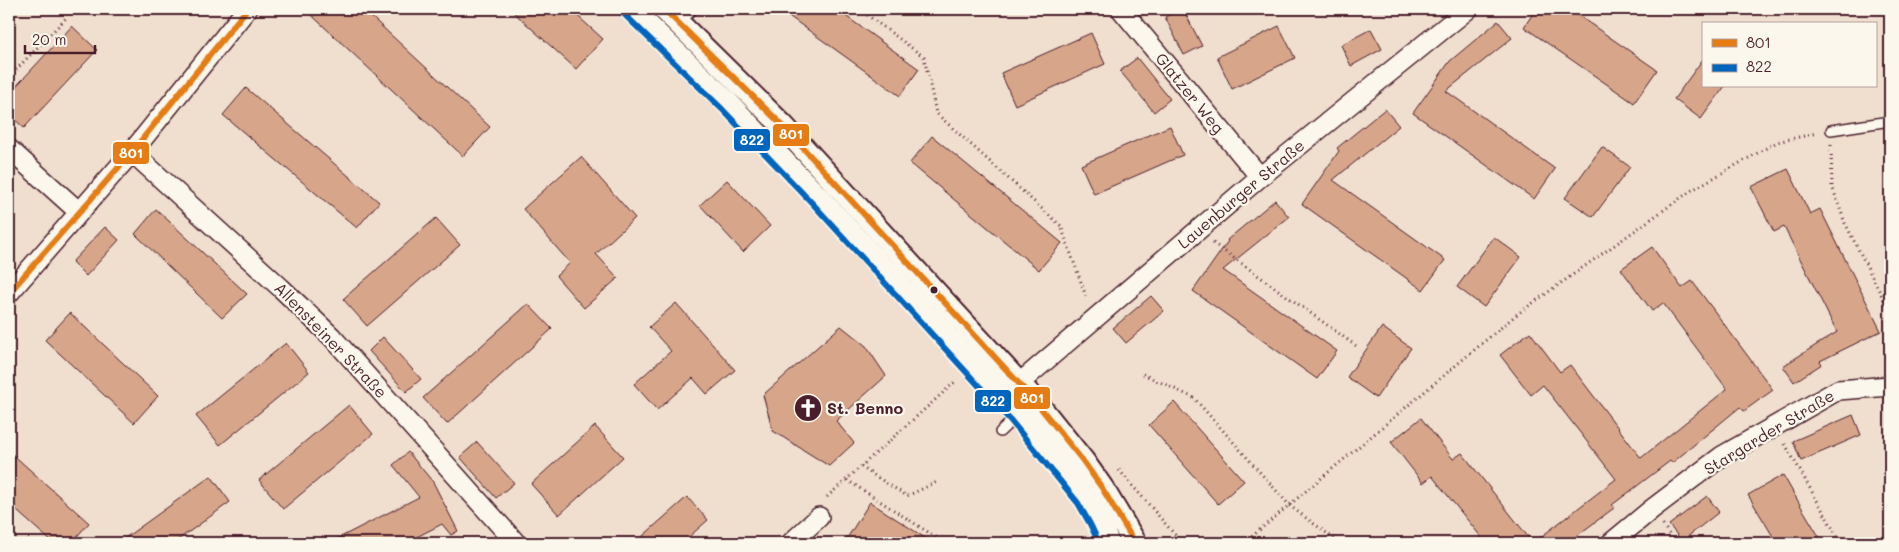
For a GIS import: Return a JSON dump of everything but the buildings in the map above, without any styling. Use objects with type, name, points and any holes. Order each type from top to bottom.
[{"type":"street","points":[[9,293],[78,211],[132,152],[247,9]]},
{"type":"street","points":[[632,9],[679,20],[728,103],[1026,408],[1083,461],[1102,488],[1134,543]]},
{"type":"street","name":"Glatzer Weg","points":[[1121,9],[1260,177]]},
{"type":"street","name":"Lauenburger Straße","points":[[1011,391],[1260,177],[1468,9]]},
{"type":"street","points":[[9,149],[78,211]]},
{"type":"street","name":"Allensteiner Straße","points":[[132,152],[332,337],[516,543]]},
{"type":"street","name":"Stargarder Straße","points":[[1610,543],[1722,456],[1838,390],[1890,386]]},
{"type":"street","points":[[1026,408],[1085,498],[1098,520],[1108,543]]},
{"type":"street","points":[[790,543],[819,517]]},
{"type":"lane","points":[[1831,130],[1890,120]]},
{"type":"lane","points":[[1000,432],[1026,408]]},
{"type":"path","points":[[859,9],[924,57],[936,113],[1061,226],[1094,319]]},
{"type":"path","points":[[9,77],[67,17]]},
{"type":"path","points":[[1244,543],[1516,315],[1692,190],[1777,142],[1831,130],[1832,186],[1845,222],[1890,312]]},
{"type":"path","points":[[1196,231],[1359,348]]},
{"type":"path","points":[[1143,374],[1194,398],[1290,506],[1340,543]]},
{"type":"path","points":[[819,517],[821,503],[955,382]]},
{"type":"path","points":[[1775,427],[1841,543]]},
{"type":"path","points":[[861,467],[907,496],[939,481]]},
{"type":"path","points":[[847,480],[945,543]]},
{"type":"transit line","name":"801","points":[[9,293],[132,152],[247,9]]},
{"type":"transit line","name":"801","points":[[664,9],[782,125],[1035,401],[1083,461],[1102,488],[1135,543]]},
{"type":"transit line","name":"822","points":[[625,15],[722,109],[813,204],[1011,421],[1078,503],[1099,543]]},
{"type":"place","name":"St. Benno","points":[[808,408]]}]
